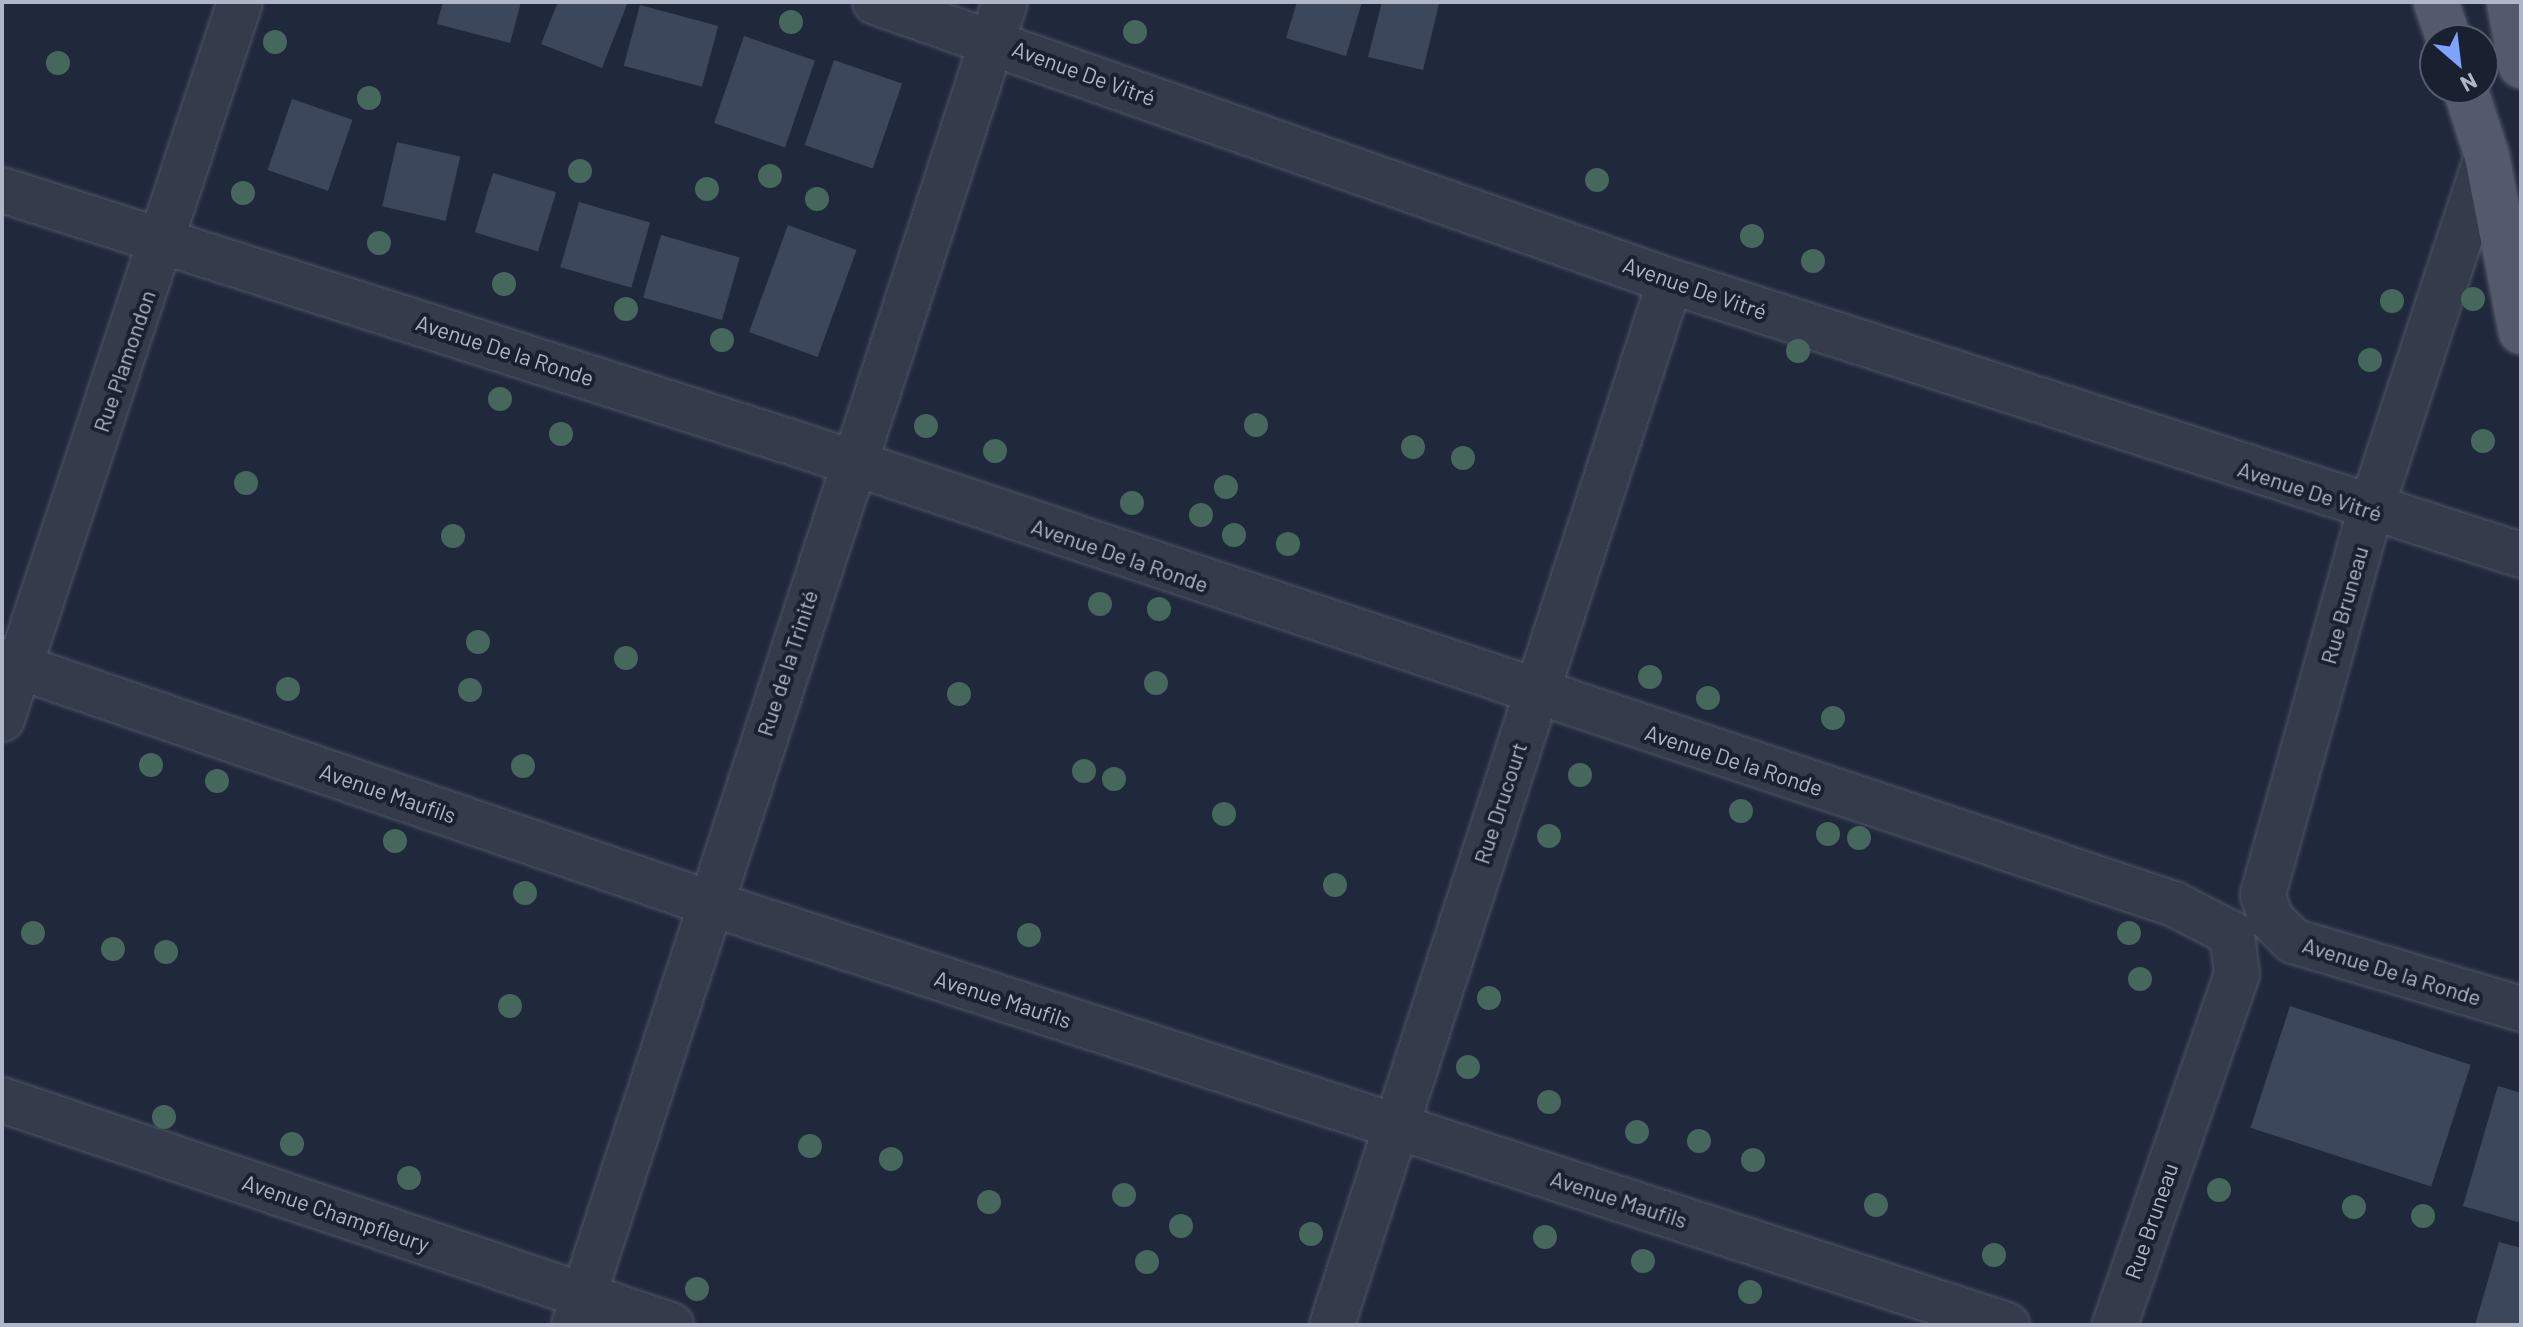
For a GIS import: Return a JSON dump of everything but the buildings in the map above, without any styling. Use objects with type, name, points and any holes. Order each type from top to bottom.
[{"type":"main road","points":[[2436,2],[2444,24]]},
{"type":"main road","points":[[2509,2],[2521,66]]},
{"type":"main road","points":[[2470,104],[2487,156],[2521,332]]},
{"type":"street","name":"Rue Plamondon","points":[[2,719],[11,664],[164,241],[240,2]]},
{"type":"street","name":"Avenue De Vitré","points":[[875,2],[999,21],[1670,281],[2370,511],[2521,555]]},
{"type":"street","name":"Rue de la Trinité","points":[[578,1311],[851,464],[999,21]]},
{"type":"street","name":"Rue Bruneau","points":[[2115,1325],[2263,895],[2370,511],[2422,361],[2487,156]]},
{"type":"street","name":"Avenue De la Ronde","points":[[2,190],[851,464],[1534,695],[2174,904],[2521,1009]]},
{"type":"street","name":"Rue Drucourt","points":[[1332,1325],[1670,281]]},
{"type":"street","name":"Avenue Maufils","points":[[11,664],[709,903],[2007,1325]]},
{"type":"street","name":"Avenue Champfleury","points":[[2,1100],[578,1311],[671,1325]]}]
